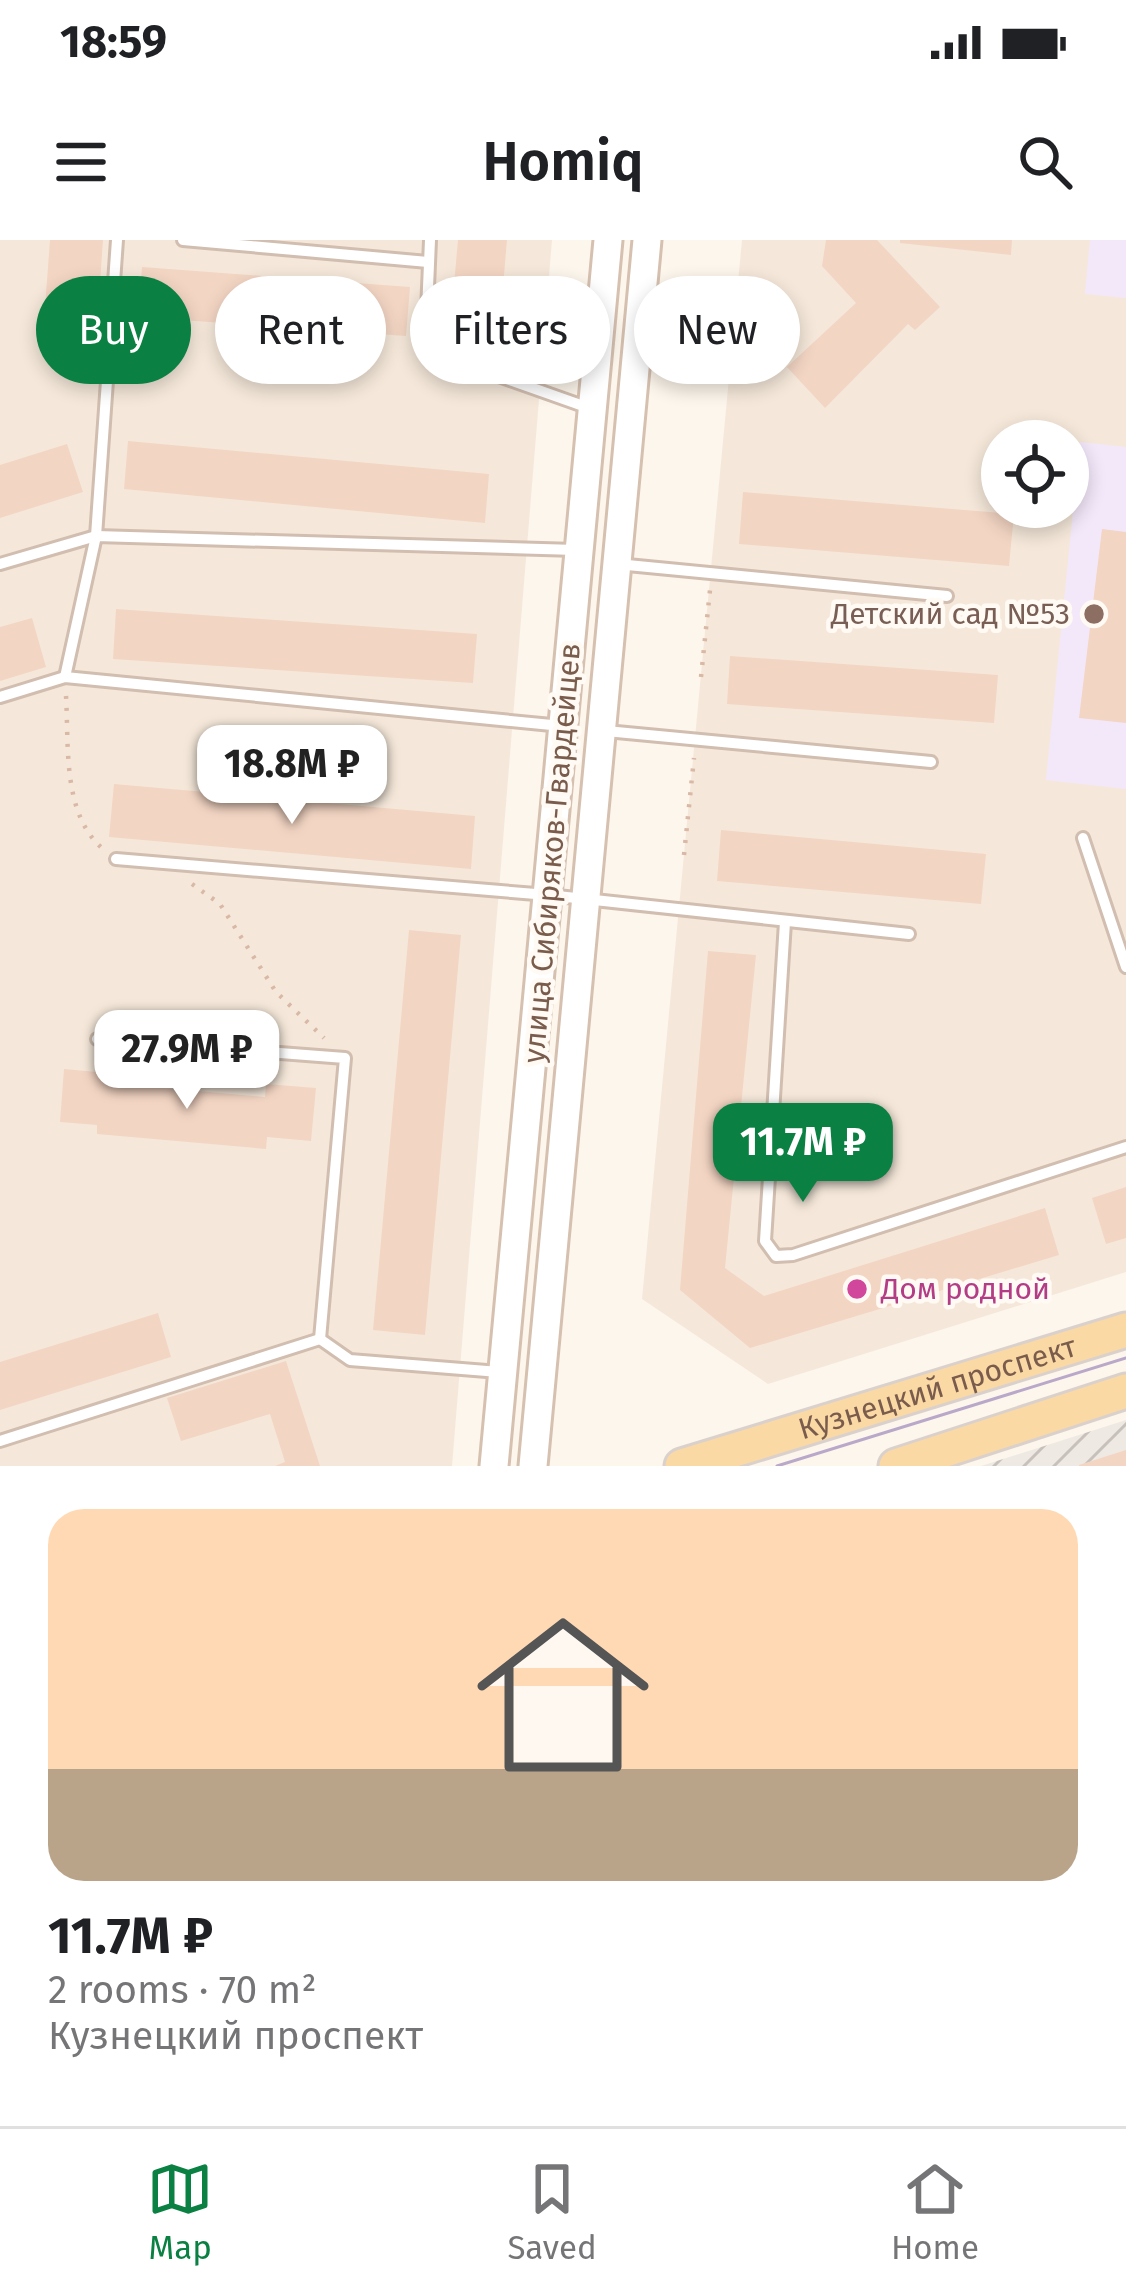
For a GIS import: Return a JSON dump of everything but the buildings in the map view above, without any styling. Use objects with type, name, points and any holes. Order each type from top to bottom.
[{"type":"main road","name":"улица Сибиряков-Гвардейцев","points":[[494,1466],[608,240]]},
{"type":"main road","name":"улица Сибиряков-Гвардейцев","points":[[533,1466],[647,240]]},
{"type":"main road","name":"Кузнецкий проспект","points":[[682,1466],[1126,1330]]},
{"type":"main road","name":"Кузнецкий проспект","points":[[896,1466],[1126,1391]]},
{"type":"lane","points":[[64,677],[96,536],[117,240]]},
{"type":"lane","points":[[183,240],[428,262]]},
{"type":"lane","points":[[430,240],[426,334],[456,362],[592,410]]},
{"type":"lane","points":[[0,565],[96,536],[580,550]]},
{"type":"lane","points":[[617,564],[947,596]]},
{"type":"lane","points":[[0,697],[64,677],[565,727]]},
{"type":"lane","points":[[602,730],[931,762]]},
{"type":"lane","points":[[1083,838],[1126,967]]},
{"type":"lane","points":[[116,859],[548,895],[909,934]]},
{"type":"lane","points":[[785,922],[765,1240],[776,1256],[793,1255],[1126,1147]]},
{"type":"lane","points":[[97,1039],[345,1058],[320,1339]]},
{"type":"lane","points":[[320,1339],[350,1360],[502,1373]]},
{"type":"lane","points":[[0,1441],[320,1339]]},
{"type":"path","points":[[701,677],[712,572]]},
{"type":"path","points":[[64,677],[71,784],[84,832],[116,859]]},
{"type":"path","points":[[684,855],[695,740]]},
{"type":"path","points":[[164,863],[220,904],[276,992],[345,1058]]},
{"type":"shaded area","points":[[0,240],[552,240],[549,276],[410,276],[410,384],[540,384],[452,1466],[0,1466]]},
{"type":"shaded area","points":[[742,240],[1126,240],[1126,1272],[768,1384],[642,1299],[728,384],[800,384],[800,276],[739,276]]},
{"type":"shaded area","points":[[1090,240],[1126,240],[1126,298],[1085,294]]},
{"type":"shaded area","name":"Детский сад №53","points":[[1089,443],[1126,447],[1126,789],[1046,780],[1071,528],[1089,528]]},
{"type":"shaded area","points":[[1126,1420],[1126,1466],[981,1466]]},
{"type":"tram line","points":[[777,1466],[1126,1358]]},
{"type":"place","name":"Детский сад №53","points":[[1094,614]]},
{"type":"place","name":"Дом родной","points":[[857,1289]]}]
